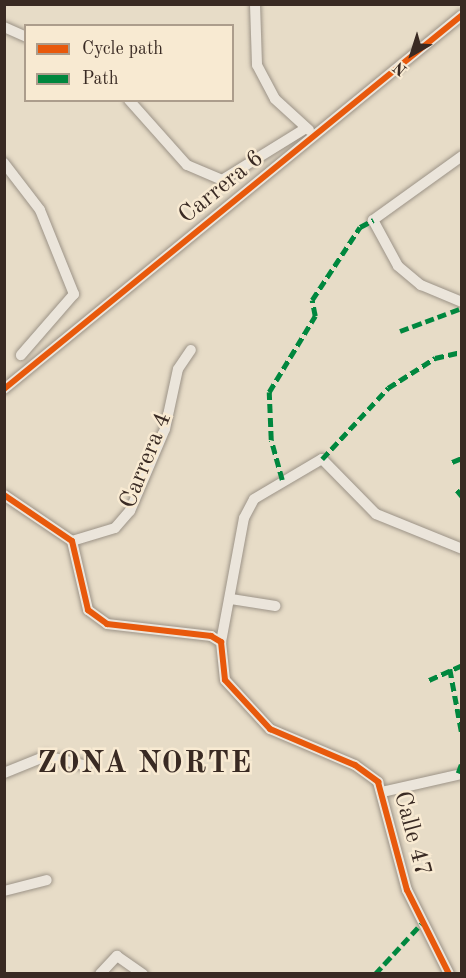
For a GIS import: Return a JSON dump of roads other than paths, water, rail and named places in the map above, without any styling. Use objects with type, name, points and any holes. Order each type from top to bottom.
[{"type":"street","points":[[255,4],[257,65],[275,99],[303,130]]},
{"type":"street","name":"Carrera 6","points":[[4,389],[462,15]]},
{"type":"street","points":[[4,27],[24,36]]},
{"type":"street","points":[[131,102],[187,165],[215,178],[237,173],[303,130],[321,131]]},
{"type":"street","points":[[462,156],[373,220],[398,266],[421,285],[462,302]]},
{"type":"street","points":[[4,163],[40,210],[74,294],[21,355]]},
{"type":"street","name":"Carrera 4","points":[[72,541],[115,528],[130,511],[165,429],[178,369],[191,350]]},
{"type":"street","name":"Calle 47","points":[[449,974],[406,890],[382,792],[355,765],[270,729],[225,680],[221,642],[231,599],[244,518],[254,499],[322,459],[376,514],[462,549]]},
{"type":"street","points":[[4,495],[72,541],[88,610],[107,624],[203,632],[221,642]]},
{"type":"street","points":[[231,599],[275,606]]},
{"type":"street","points":[[4,773],[45,756],[87,766]]},
{"type":"street","points":[[382,792],[462,774]]},
{"type":"street","points":[[4,891],[47,880]]},
{"type":"street","points":[[100,974],[117,956],[143,974]]},
{"type":"district","name":"ZONA NORTE","points":[[145,764]]}]
